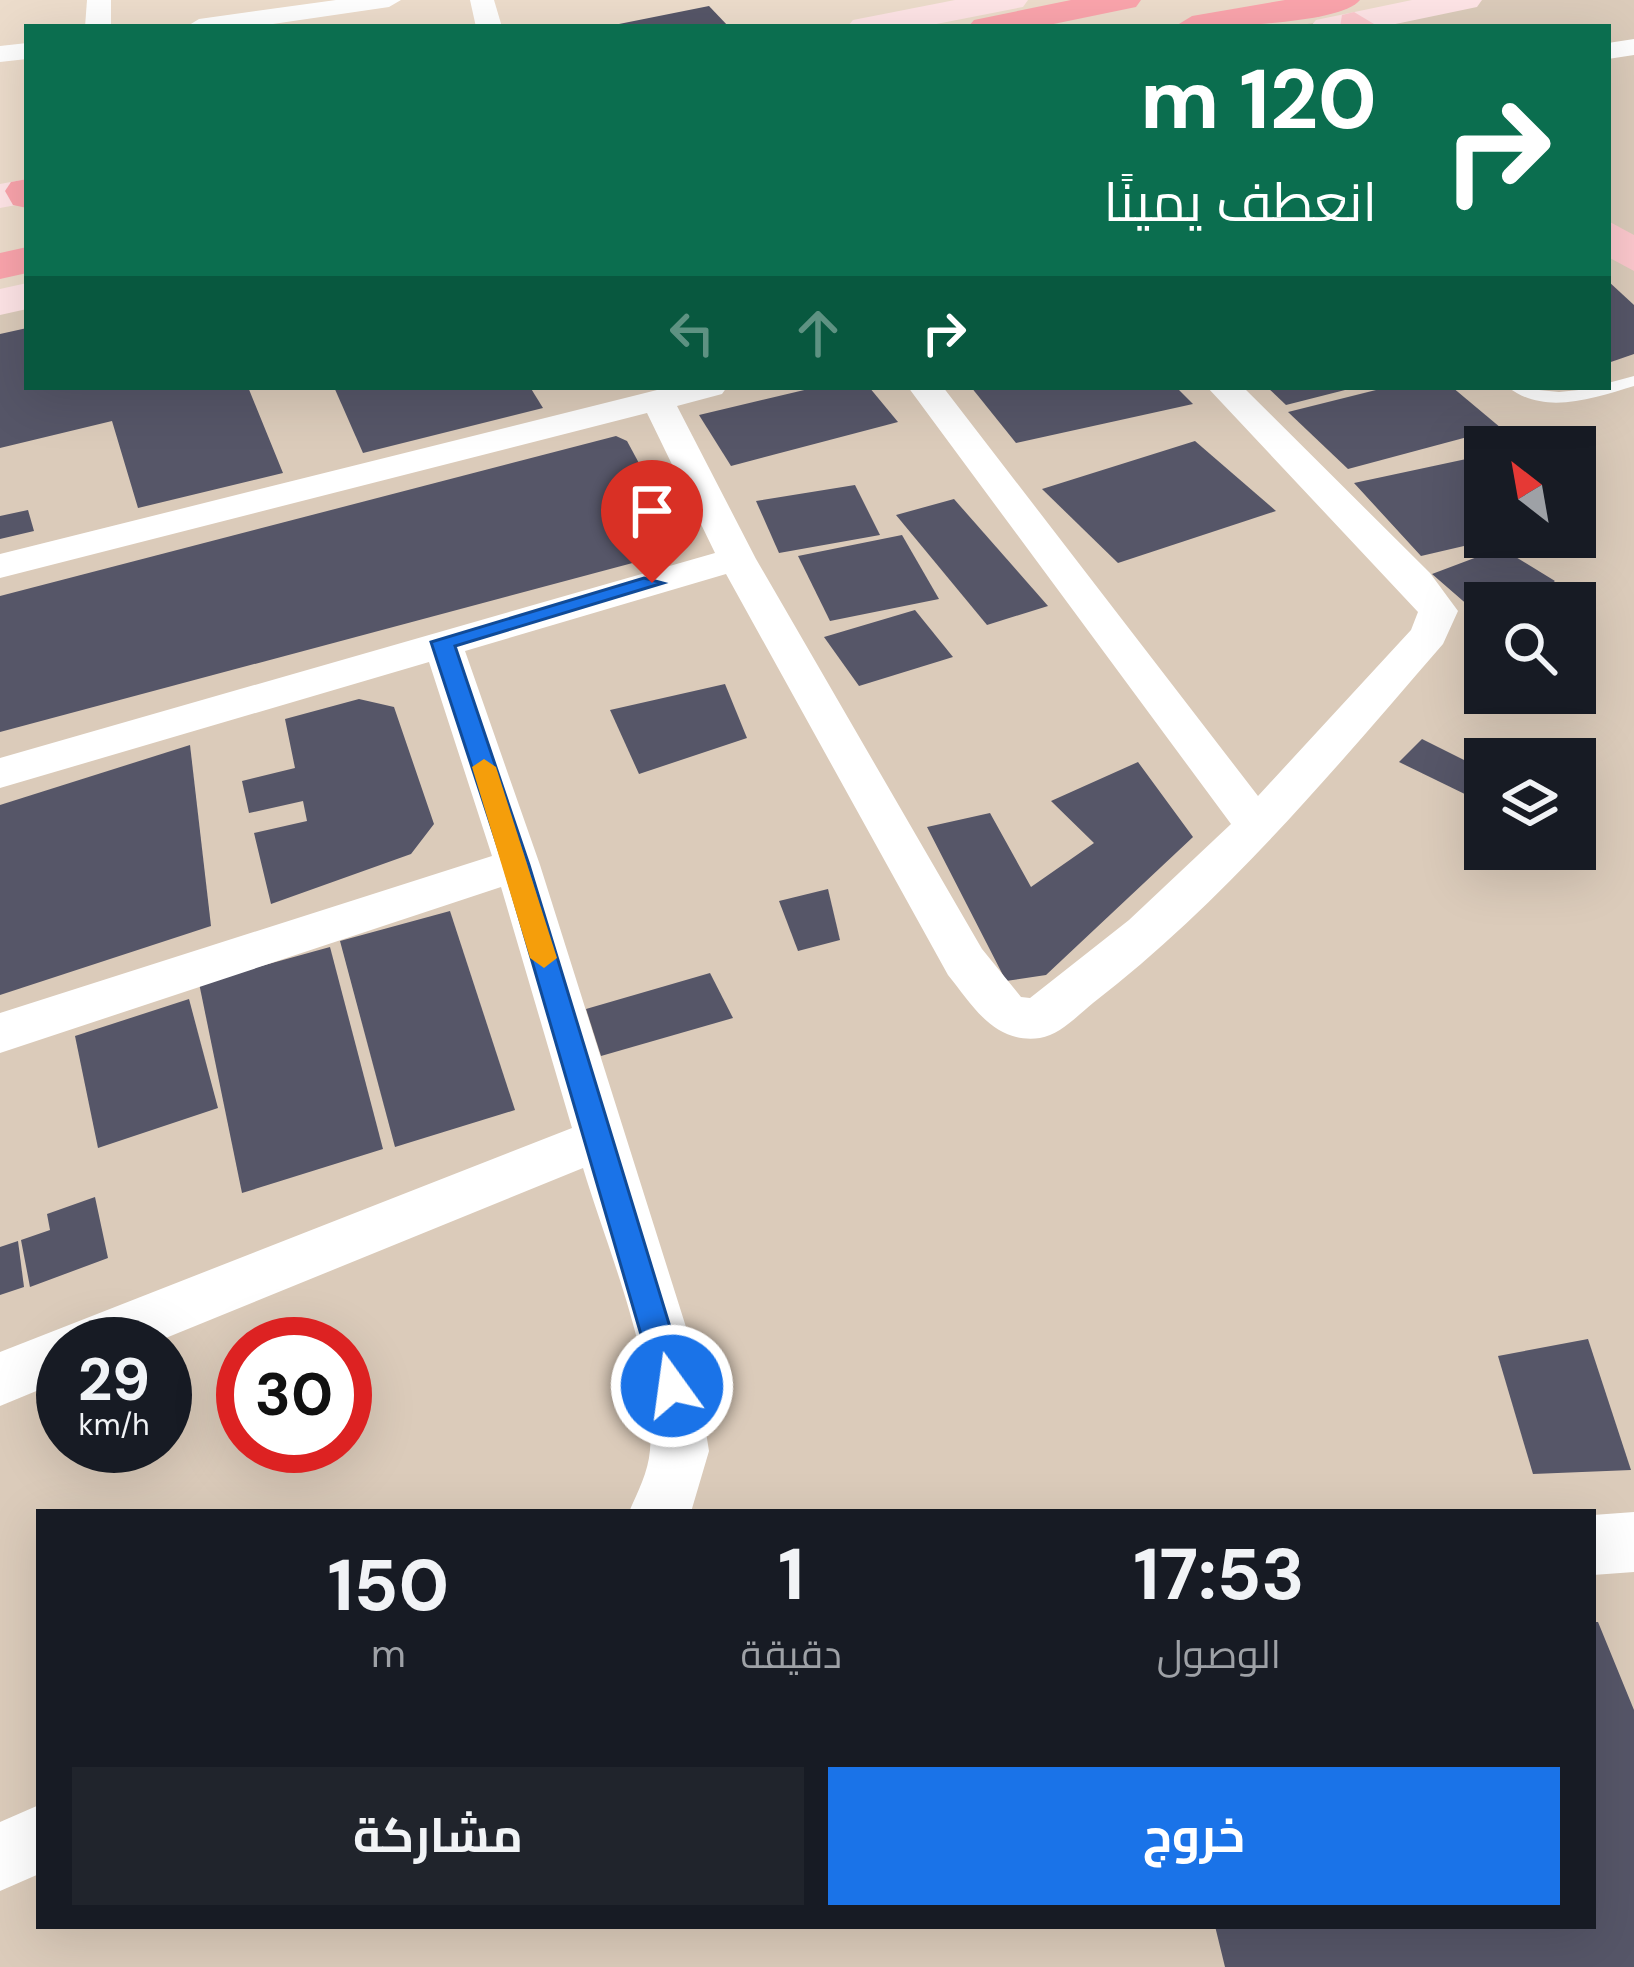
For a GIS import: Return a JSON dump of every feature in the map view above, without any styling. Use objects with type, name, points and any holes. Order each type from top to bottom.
[{"type":"highway","points":[[972,21],[1124,0]]},
{"type":"highway","points":[[1229,24],[1346,19]]},
{"type":"main road","points":[[918,24],[972,21],[1012,0]]},
{"type":"main road","points":[[1346,19],[1465,0]]},
{"type":"main road","points":[[1611,237],[1634,258]]},
{"type":"street","points":[[207,24],[242,10],[388,0]]},
{"type":"street","points":[[0,566],[699,390]]},
{"type":"street","points":[[927,390],[1258,828]]},
{"type":"street","points":[[658,401],[736,559],[965,962],[1007,1014],[1038,1018],[1093,980],[1258,828],[1429,635],[1438,611],[1416,582],[1227,390]]},
{"type":"street","points":[[0,773],[736,559]]},
{"type":"street","points":[[442,642],[517,865],[597,1140],[664,1346],[680,1426],[679,1482],[661,1509]]},
{"type":"street","points":[[0,1033],[517,865]]},
{"type":"street","points":[[154,1317],[597,1140]]},
{"type":"street","points":[[0,1378],[36,1364]]},
{"type":"street","points":[[1596,1545],[1634,1542]]},
{"type":"street","points":[[0,1858],[36,1840]]},
{"type":"lane","points":[[1526,390],[1548,397],[1599,390]]},
{"type":"shaded area","points":[[1452,0],[1634,0],[1634,1967],[0,1967],[0,291],[24,287],[24,390],[1611,390],[1611,24],[1307,24]]},
{"type":"building","points":[[709,6],[726,24],[619,24]]},
{"type":"building","points":[[1611,284],[1634,305],[1634,354],[1611,362]]},
{"type":"building","points":[[24,329],[24,390],[249,390],[283,473],[138,508],[112,421],[0,448],[0,334]]},
{"type":"building","points":[[335,390],[532,390],[543,408],[363,453]]},
{"type":"building","points":[[804,390],[871,390],[898,422],[731,466],[699,415]]},
{"type":"building","points":[[973,390],[1179,390],[1193,404],[1016,443]]},
{"type":"building","points":[[1270,390],[1345,390],[1286,405]]},
{"type":"building","points":[[1376,390],[1456,390],[1499,426],[1464,426],[1464,438],[1348,469],[1288,412]]},
{"type":"building","points":[[616,436],[627,441],[680,539],[670,553],[0,732],[0,596]]},
{"type":"building","points":[[1195,441],[1276,511],[1118,563],[1042,489]]},
{"type":"building","points":[[1464,459],[1464,546],[1421,556],[1354,483]]},
{"type":"building","points":[[855,485],[880,535],[779,553],[756,501]]},
{"type":"building","points":[[954,499],[1048,606],[987,625],[896,515]]},
{"type":"building","points":[[28,510],[34,531],[0,539],[0,516]]},
{"type":"building","points":[[902,535],[939,599],[830,621],[798,556]]},
{"type":"building","points":[[1474,558],[1517,558],[1555,581],[1464,582],[1464,602],[1432,574]]},
{"type":"building","points":[[915,610],[953,657],[859,686],[824,637]]},
{"type":"building","points":[[725,684],[747,738],[639,774],[610,710]]},
{"type":"building","points":[[359,699],[394,707],[434,824],[411,854],[271,904],[254,833],[307,821],[303,801],[249,813],[242,781],[295,768],[285,719]]},
{"type":"building","points":[[1422,739],[1464,760],[1464,794],[1399,762]]},
{"type":"building","points":[[190,745],[211,926],[0,995],[0,805]]},
{"type":"building","points":[[1138,762],[1193,837],[1046,975],[1006,981],[927,827],[990,813],[1031,887],[1094,843],[1051,801]]},
{"type":"building","points":[[828,889],[840,940],[798,951],[779,901]]},
{"type":"building","points":[[450,911],[515,1110],[395,1147],[340,941]]},
{"type":"building","points":[[330,947],[383,1149],[242,1193],[199,983]]},
{"type":"building","points":[[710,973],[733,1018],[601,1056],[586,1009]]},
{"type":"building","points":[[189,999],[218,1108],[98,1148],[75,1036]]},
{"type":"building","points":[[95,1197],[108,1258],[30,1287],[21,1240],[50,1230],[47,1214]]},
{"type":"building","points":[[18,1241],[24,1287],[0,1295],[0,1247]]},
{"type":"building","points":[[1588,1339],[1631,1470],[1533,1474],[1498,1356]]},
{"type":"building","points":[[1598,1622],[1634,1710],[1634,1967],[1225,1967],[1216,1929],[1596,1929]]},
{"type":"slow traffic","points":[[484,767],[544,958]]},
{"type":"route","points":[[652,583],[442,642],[517,865],[597,1140],[664,1346],[672,1386]]}]
